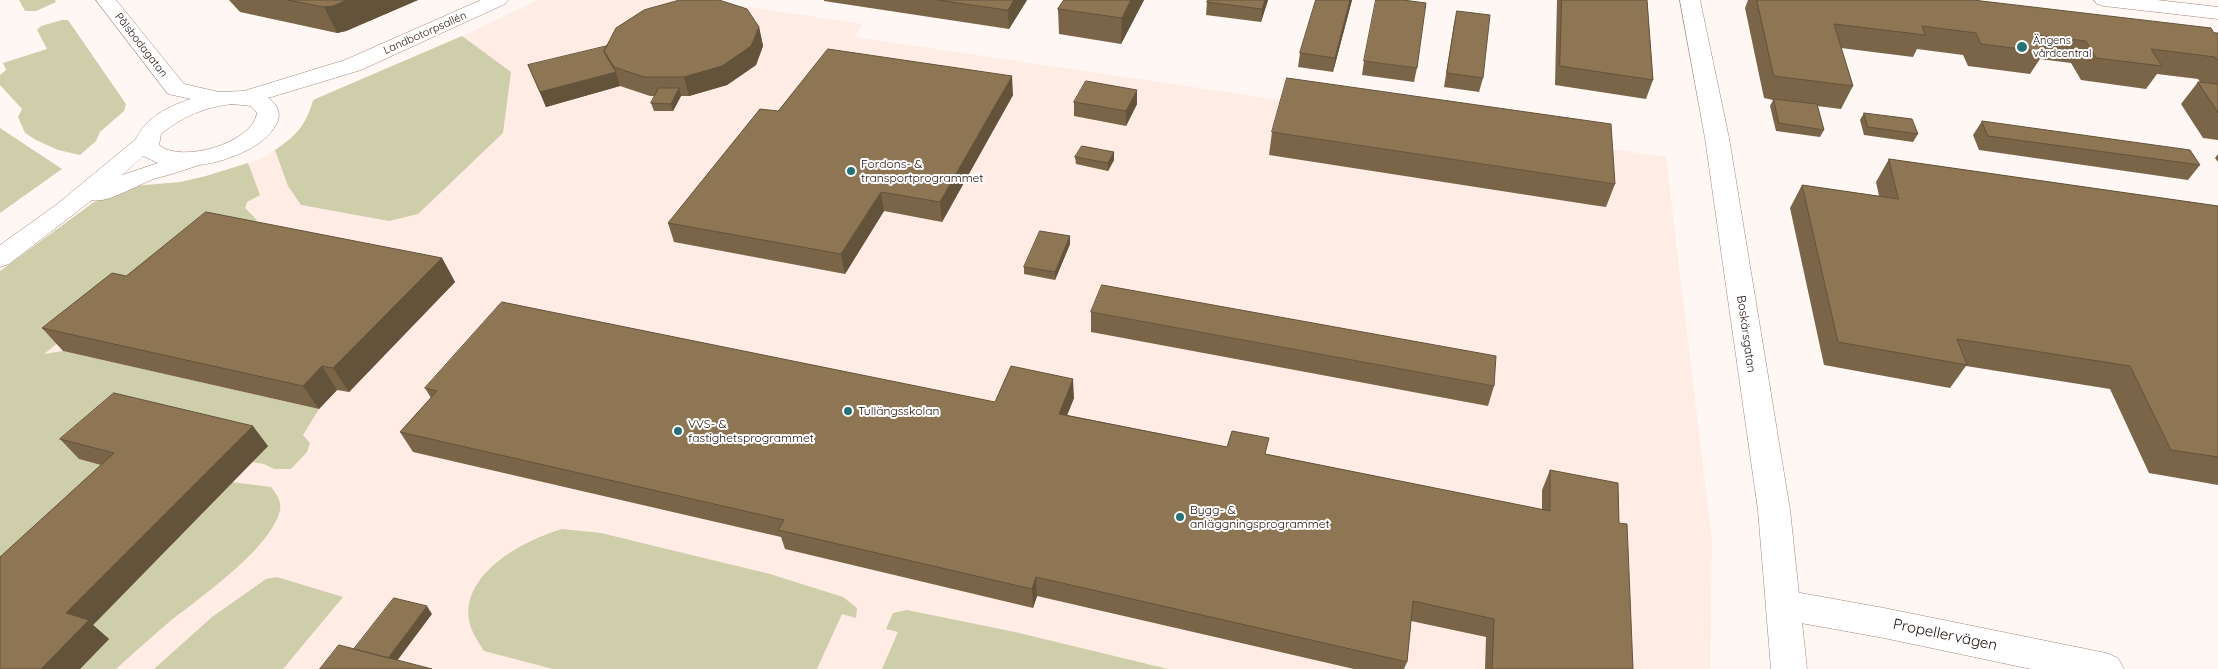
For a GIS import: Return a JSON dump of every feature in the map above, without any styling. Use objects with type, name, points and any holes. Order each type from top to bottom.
[{"type":"street","name":"Pålsbodagatan","points":[[106,0],[176,89],[218,99]]},
{"type":"street","name":"Landbotorpsallén","points":[[268,116],[353,65],[498,0]]},
{"type":"street","name":"Boskärsgatan","points":[[1690,0],[1717,138],[1754,390],[1774,510],[1790,669]]},
{"type":"street","points":[[2104,0],[2218,13]]},
{"type":"street","name":"Landbotorpsallén","points":[[245,98],[353,65]]},
{"type":"street","name":"Pålsbodagatan","points":[[154,132],[176,89]]},
{"type":"street","points":[[0,258],[65,211],[154,132],[190,106],[218,99],[245,98],[263,104],[267,110],[268,116],[265,124],[251,138],[236,146],[113,186],[65,211]]},
{"type":"street","points":[[154,132],[148,149],[155,156],[164,159],[190,160],[206,157]]},
{"type":"street","name":"Propellervägen","points":[[1784,605],[1884,623],[2106,669]]},
{"type":"shaded area","name":"Tullängsskolan","points":[[538,0],[701,0],[863,24],[855,37],[1666,157],[1712,542],[1710,669],[0,669],[0,279],[132,182],[150,186],[174,186],[230,170],[263,158],[299,130],[309,117],[313,100],[462,36]]},
{"type":"green space","points":[[19,0],[55,0],[56,2],[36,11],[25,11]]},
{"type":"green space","points":[[68,20],[126,104],[124,111],[100,132],[96,141],[80,155],[58,150],[25,133],[18,117],[22,109],[0,85],[0,75],[6,70],[3,63],[47,49],[37,30],[41,26]]},
{"type":"green space","points":[[462,36],[511,72],[503,133],[418,214],[389,221],[301,205],[288,186],[275,150],[300,129],[313,100]]},
{"type":"green space","points":[[0,128],[62,169],[0,213]]},
{"type":"green space","points":[[248,163],[260,195],[247,202],[245,208],[257,220],[133,283],[44,354],[63,351],[319,409],[303,435],[310,443],[307,452],[291,469],[274,469],[264,464],[252,462],[267,446],[79,459],[132,472],[0,596],[0,271],[94,202],[134,186],[180,182]]},
{"type":"green space","points":[[232,482],[271,487],[277,495],[280,510],[274,525],[263,541],[215,587],[168,623],[116,669],[80,669],[109,639],[87,631]]},
{"type":"green space","points":[[562,529],[601,533],[770,574],[843,597],[857,608],[856,618],[842,614],[817,669],[553,669],[484,651],[473,632],[469,620],[469,603],[475,587],[486,573],[514,550]]},
{"type":"green space","points":[[277,577],[343,597],[283,669],[154,669],[212,617],[266,579]]},
{"type":"green space","points":[[907,610],[1015,632],[1168,669],[882,669],[898,632],[886,629],[893,613]]},
{"type":"building","points":[[288,0],[347,0],[333,6],[324,7]]},
{"type":"building","points":[[680,0],[719,0],[747,9],[759,27],[751,46],[722,66],[684,77],[644,77],[614,67],[604,51],[616,28],[644,10]]},
{"type":"building","points":[[938,0],[1014,0],[1008,10]]},
{"type":"building","points":[[1064,0],[1131,0],[1122,18],[1058,9]]},
{"type":"building","points":[[1208,0],[1265,0],[1262,9],[1207,2]]},
{"type":"building","points":[[1316,0],[1350,0],[1335,58],[1300,53]]},
{"type":"building","points":[[1376,0],[1403,0],[1426,3],[1417,68],[1364,61]]},
{"type":"building","points":[[1562,0],[1647,0],[1653,80],[1560,66]]},
{"type":"building","points":[[1757,0],[1973,0],[2211,28],[2214,33],[2218,33],[2218,61],[2215,57],[2151,49],[2162,66],[2096,58],[2086,41],[2035,35],[2044,52],[1981,44],[1976,33],[1922,26],[1925,35],[1834,24],[1853,86],[1774,76]]},
{"type":"building","points":[[1457,11],[1490,15],[1483,78],[1447,73]]},
{"type":"building","points":[[607,46],[604,51],[616,72],[540,92],[528,65]]},
{"type":"building","name":"Fordons- & transportprogrammet","points":[[828,49],[1012,76],[940,202],[881,192],[841,254],[668,223],[760,109],[778,111]]},
{"type":"building","points":[[1287,78],[1611,124],[1615,184],[1272,132]]},
{"type":"building","points":[[1086,81],[1137,90],[1126,111],[1074,102]]},
{"type":"building","points":[[2198,82],[2218,84],[2218,112]]},
{"type":"building","points":[[659,88],[679,88],[671,104],[651,103]]},
{"type":"building","points":[[1774,99],[1817,104],[1824,130],[1779,123]]},
{"type":"building","points":[[1864,113],[1912,119],[1918,134],[1868,127]]},
{"type":"building","points":[[1982,121],[2190,150],[2200,165],[1988,136]]},
{"type":"building","points":[[1082,146],[1114,152],[1108,163],[1075,157]]},
{"type":"building","points":[[1889,159],[2218,206],[2218,457],[2171,450],[2130,366],[1957,339],[1967,365],[1838,342],[1802,185],[1898,199]]},
{"type":"building","points":[[206,212],[442,258],[333,368],[322,366],[303,386],[42,328],[112,273],[126,276]]},
{"type":"building","points":[[1040,231],[1070,236],[1055,272],[1024,267]]},
{"type":"building","points":[[1102,285],[1496,356],[1494,386],[1091,312]]},
{"type":"building","points":[[502,302],[995,402],[1011,366],[1073,379],[1059,414],[1227,447],[1232,431],[1269,438],[1265,454],[1550,511],[1550,470],[1618,483],[1619,523],[1627,524],[1633,669],[1492,669],[1494,619],[1413,601],[1407,662],[1036,577],[1032,589],[778,530],[784,520],[400,432],[437,391],[425,388]]},
{"type":"building","points":[[114,393],[253,426],[66,613],[89,620],[41,669],[0,669],[0,557],[114,453],[60,439]]},
{"type":"building","points":[[394,598],[427,606],[388,658],[354,649]]},
{"type":"building","points":[[339,645],[432,669],[320,669]]},
{"type":"place","name":"Ängens vårdcentral","points":[[2022,47]]},
{"type":"place","name":"Fordons- & transportprogrammet","points":[[851,171]]},
{"type":"place","name":"Tullängsskolan","points":[[848,411]]},
{"type":"place","name":"VVS- & fastighetsprogrammet","points":[[678,431]]},
{"type":"place","name":"Bygg- & anläggningsprogrammet","points":[[1180,517]]}]
